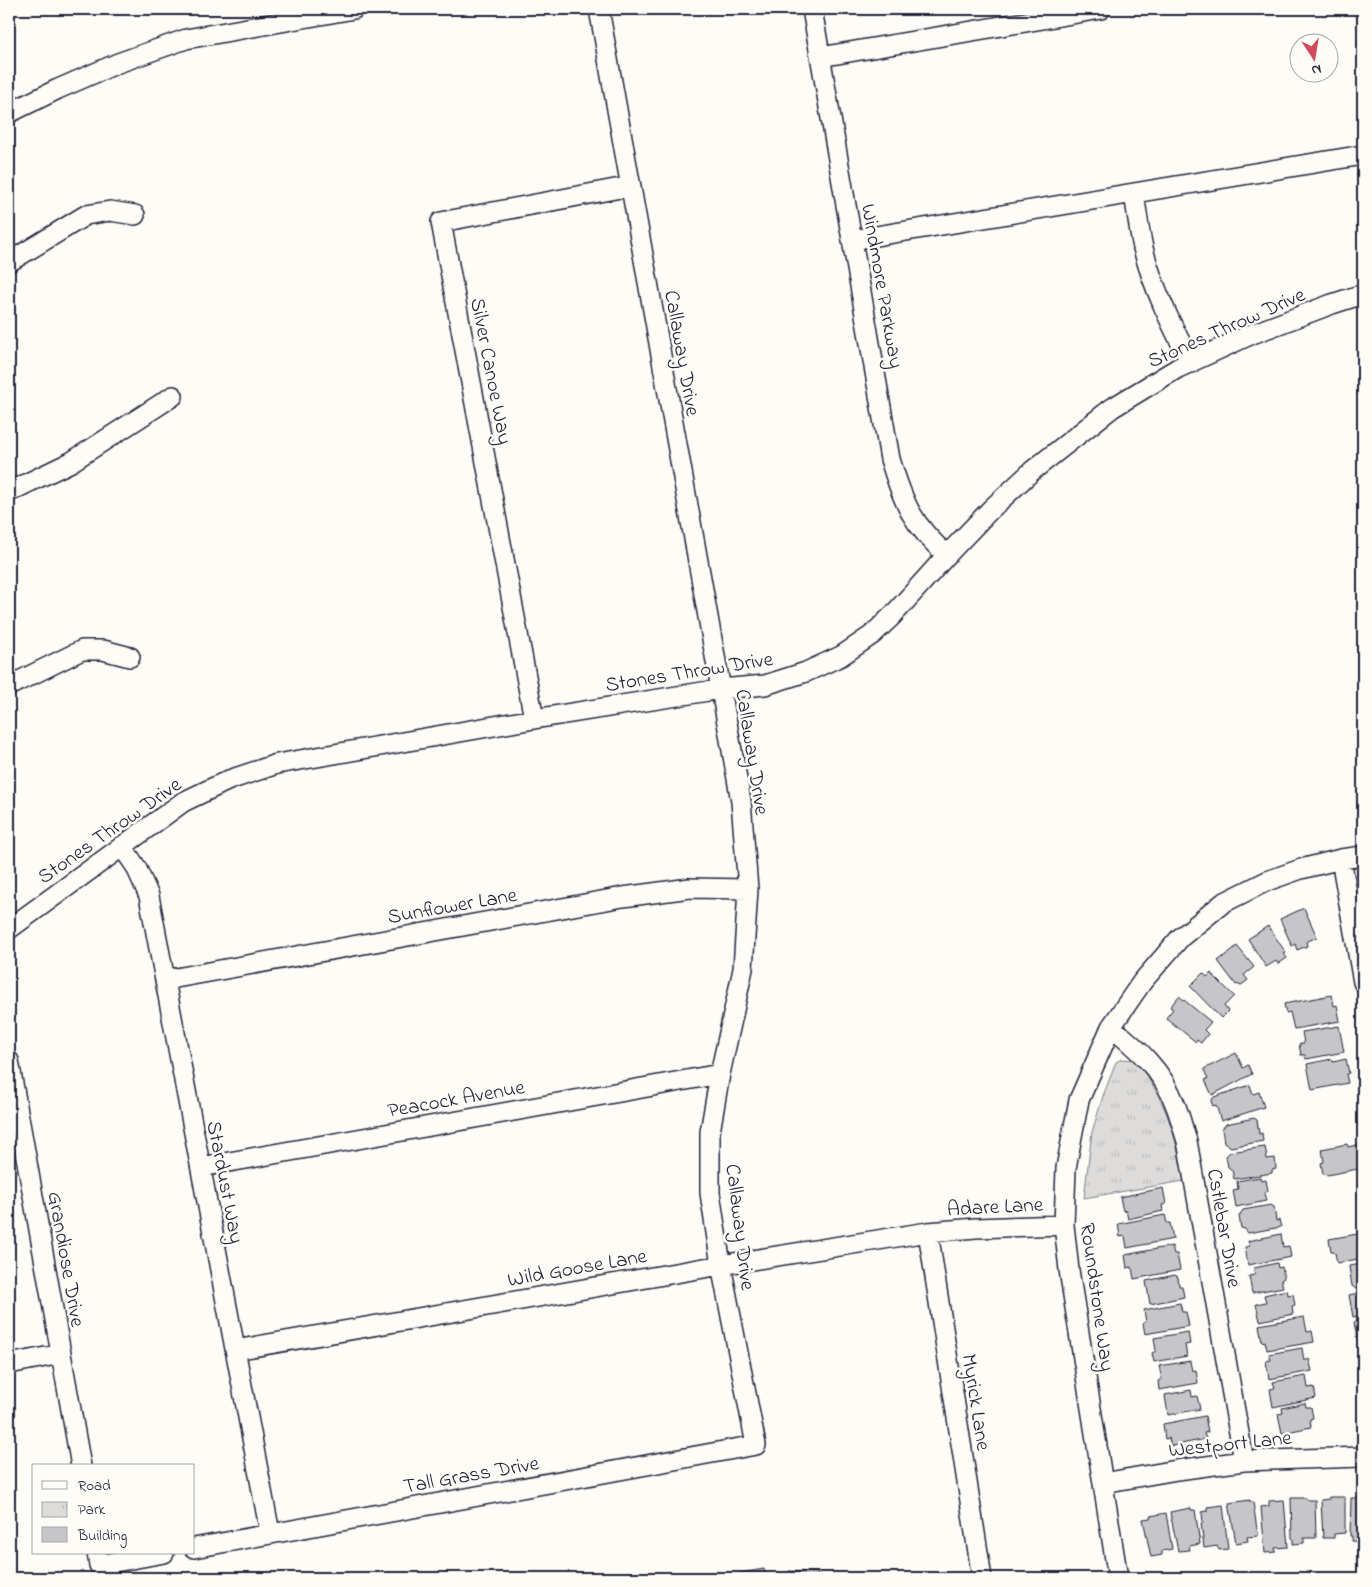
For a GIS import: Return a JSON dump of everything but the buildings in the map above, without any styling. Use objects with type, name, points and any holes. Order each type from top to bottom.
[{"type":"street","points":[[9,114],[58,89],[118,63],[186,39],[354,9]]},
{"type":"street","name":"Callaway Drive","points":[[599,9],[740,801],[748,889],[742,970],[710,1132],[710,1193],[721,1265],[756,1445]]},
{"type":"street","name":"Windmore Parkway","points":[[812,9],[890,459],[898,486],[912,518],[930,540],[947,555]]},
{"type":"street","points":[[820,57],[1100,9]]},
{"type":"street","points":[[852,240],[1363,155]]},
{"type":"street","name":"Silver Canoe Way","points":[[534,719],[441,222],[631,186]]},
{"type":"street","points":[[1134,194],[1143,248],[1155,285],[1167,315],[1191,363]]},
{"type":"street","points":[[9,262],[86,215],[110,211],[135,215]]},
{"type":"street","name":"Stones Throw Drive","points":[[9,929],[183,802],[228,780],[277,764],[534,719],[721,689],[765,685],[806,672],[841,656],[872,635],[894,615],[991,509],[1039,465],[1112,408],[1178,368],[1252,334],[1363,294]]},
{"type":"street","points":[[9,492],[71,462],[172,396]]},
{"type":"street","points":[[9,686],[82,650],[103,650],[130,657]]},
{"type":"street","name":"Stardust Way","points":[[122,846],[136,867],[149,896],[270,1534]]},
{"type":"street","name":"Roundstone Way","points":[[1118,1578],[1069,1270],[1064,1224],[1066,1168],[1079,1100],[1111,1027],[1142,982],[1180,938],[1222,903],[1267,881],[1301,869],[1341,859],[1363,856]]},
{"type":"street","points":[[1341,859],[1363,982]]},
{"type":"street","name":"Sunflower Lane","points":[[165,980],[623,896],[690,888],[748,889]]},
{"type":"street","name":"Cstlebar Drive","points":[[1111,1027],[1139,1050],[1158,1072],[1175,1102],[1187,1141],[1244,1461]]},
{"type":"street","name":"Grandiose Drive","points":[[9,1061],[81,1464]]},
{"type":"street","name":"Peacock Avenue","points":[[201,1167],[720,1074]]},
{"type":"street","name":"Adare Lane","points":[[928,1232],[1064,1224]]},
{"type":"street","name":"Wild Goose Lane","points":[[235,1350],[721,1265],[928,1232]]},
{"type":"street","name":"Myrick Lane","points":[[928,1232],[982,1578]]},
{"type":"street","points":[[9,1364],[61,1354]]},
{"type":"street","name":"Tall Grass Drive","points":[[195,1548],[756,1445]]},
{"type":"street","name":"Westport Lane","points":[[1102,1483],[1244,1461],[1363,1457]]},
{"type":"street","points":[[98,1559],[153,1554]]},
{"type":"green space","points":[[1122,1059],[1135,1060],[1146,1074],[1162,1103],[1173,1132],[1184,1181],[1084,1198],[1092,1132],[1116,1062]]}]
